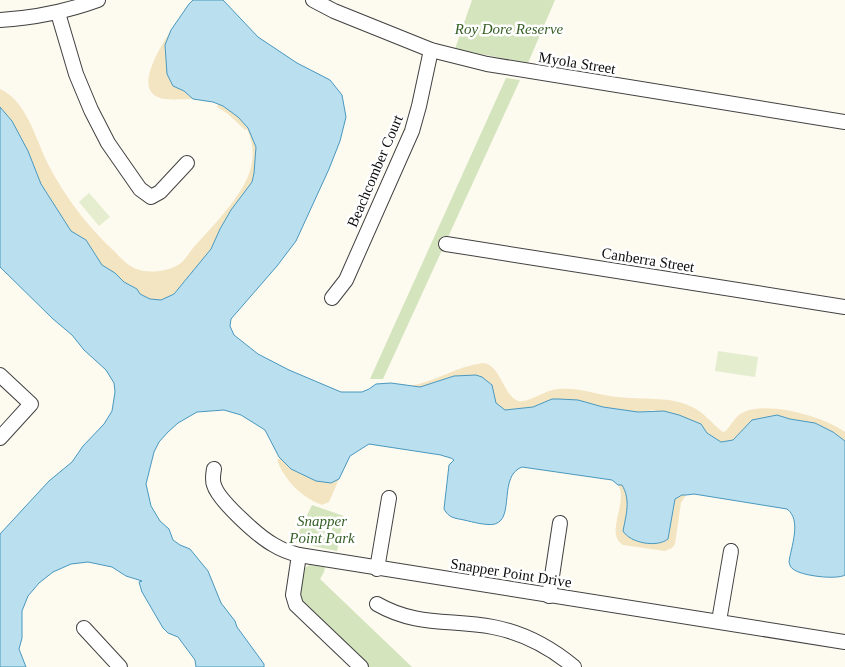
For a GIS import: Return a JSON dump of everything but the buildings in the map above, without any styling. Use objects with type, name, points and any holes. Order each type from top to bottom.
[{"type":"street","points":[[0,20],[58,13],[98,0]]},
{"type":"street","name":"Myola Street","points":[[313,0],[334,11],[431,50],[487,64],[526,72],[845,122]]},
{"type":"street","points":[[58,13],[76,74],[91,110],[108,143],[140,189],[151,196],[160,192],[187,163]]},
{"type":"street","name":"Beachcomber Court","points":[[332,298],[346,280],[412,131],[431,50]]},
{"type":"street","name":"Canberra Street","points":[[446,244],[845,307]]},
{"type":"street","points":[[0,375],[31,404],[0,438]]},
{"type":"street","name":"Snapper Point Drive","points":[[214,469],[214,485],[217,493],[226,503],[271,543],[299,555],[845,642]]},
{"type":"street","points":[[378,569],[389,498]]},
{"type":"street","points":[[549,596],[560,523]]},
{"type":"street","points":[[719,621],[731,551]]},
{"type":"street","points":[[299,555],[293,595],[296,604],[356,666]]},
{"type":"street","points":[[377,604],[399,615],[418,620],[490,627],[512,632],[544,645],[574,667]]},
{"type":"street","points":[[84,628],[120,667]]},
{"type":"green space","name":"Roy Dore Reserve","points":[[472,0],[555,0],[528,63],[455,49]]},
{"type":"green space","points":[[506,78],[520,80],[383,379],[370,379]]},
{"type":"green space","points":[[89,193],[110,217],[99,226],[79,202]]},
{"type":"green space","points":[[718,351],[758,357],[755,377],[715,371]]},
{"type":"green space","name":"Snapper Point Park","points":[[312,505],[344,516],[337,551],[294,542]]},
{"type":"green space","points":[[310,565],[325,567],[320,579],[412,667],[369,667],[302,603],[299,593],[304,568]]},
{"type":"sand","points":[[171,30],[165,45],[166,53],[184,91],[193,99],[165,99],[155,95],[149,88],[151,68]]},
{"type":"sand","points":[[0,89],[17,102],[24,112],[48,164],[69,199],[86,221],[126,262],[134,268],[145,271],[168,269],[183,262],[228,208],[247,178],[253,155],[247,129],[245,130],[228,114],[217,107],[218,104],[238,117],[248,128],[256,147],[252,182],[231,210],[211,249],[174,294],[161,300],[150,299],[140,294],[137,289],[124,282],[115,273],[102,265],[86,240],[71,231],[41,184],[28,151],[12,121],[0,107]]},
{"type":"sand","points":[[483,363],[494,369],[509,393],[518,401],[553,390],[566,389],[618,397],[673,401],[695,408],[723,432],[741,413],[768,408],[796,412],[836,426],[845,432],[845,441],[833,432],[810,422],[777,415],[752,420],[733,440],[721,442],[707,433],[702,425],[653,410],[638,412],[568,399],[552,399],[533,407],[505,410],[494,399],[462,375],[420,388],[409,386],[464,367]]},
{"type":"sand","points":[[280,458],[291,469],[331,483],[339,479],[329,502],[322,505],[301,493],[284,475],[277,460]]},
{"type":"sand","points":[[618,485],[623,485],[627,492],[642,542],[660,543],[668,539],[675,499],[686,495],[681,503],[675,544],[672,548],[665,551],[623,545],[618,540],[616,525],[621,492]]},
{"type":"water","points":[[193,0],[223,0],[258,37],[297,63],[330,80],[342,95],[346,117],[340,141],[329,169],[296,241],[231,319],[230,326],[234,335],[258,354],[289,370],[341,392],[362,392],[376,384],[391,383],[420,387],[454,376],[476,375],[492,385],[496,403],[505,410],[533,407],[552,399],[559,399],[578,400],[603,407],[638,412],[664,411],[701,424],[707,433],[721,442],[733,440],[752,420],[777,415],[815,423],[833,432],[845,441],[845,575],[835,577],[803,574],[791,567],[789,562],[795,527],[794,520],[787,509],[694,494],[682,495],[675,499],[668,539],[651,544],[644,543],[631,539],[623,531],[627,502],[622,485],[618,485],[612,480],[522,467],[510,479],[506,506],[501,520],[495,524],[480,524],[452,517],[444,509],[449,465],[454,460],[451,458],[369,444],[350,456],[339,479],[331,483],[316,481],[291,469],[279,457],[265,430],[241,415],[224,410],[197,412],[178,423],[168,432],[159,442],[154,452],[146,484],[151,506],[160,521],[169,529],[173,540],[190,549],[208,571],[221,603],[264,664],[264,667],[196,667],[195,660],[178,637],[168,633],[163,628],[142,592],[139,582],[142,581],[126,576],[112,567],[88,562],[71,564],[53,572],[39,583],[28,596],[22,611],[22,638],[19,649],[26,667],[0,667],[0,534],[49,481],[72,462],[83,446],[104,424],[112,411],[115,392],[114,383],[106,370],[0,267],[0,107],[12,121],[28,151],[41,184],[71,231],[86,240],[102,265],[115,273],[124,282],[137,289],[140,294],[150,299],[161,300],[174,294],[211,249],[231,210],[252,182],[256,147],[248,128],[238,117],[223,106],[213,102],[193,99],[184,91],[173,86],[167,74],[165,45],[171,30]]}]
